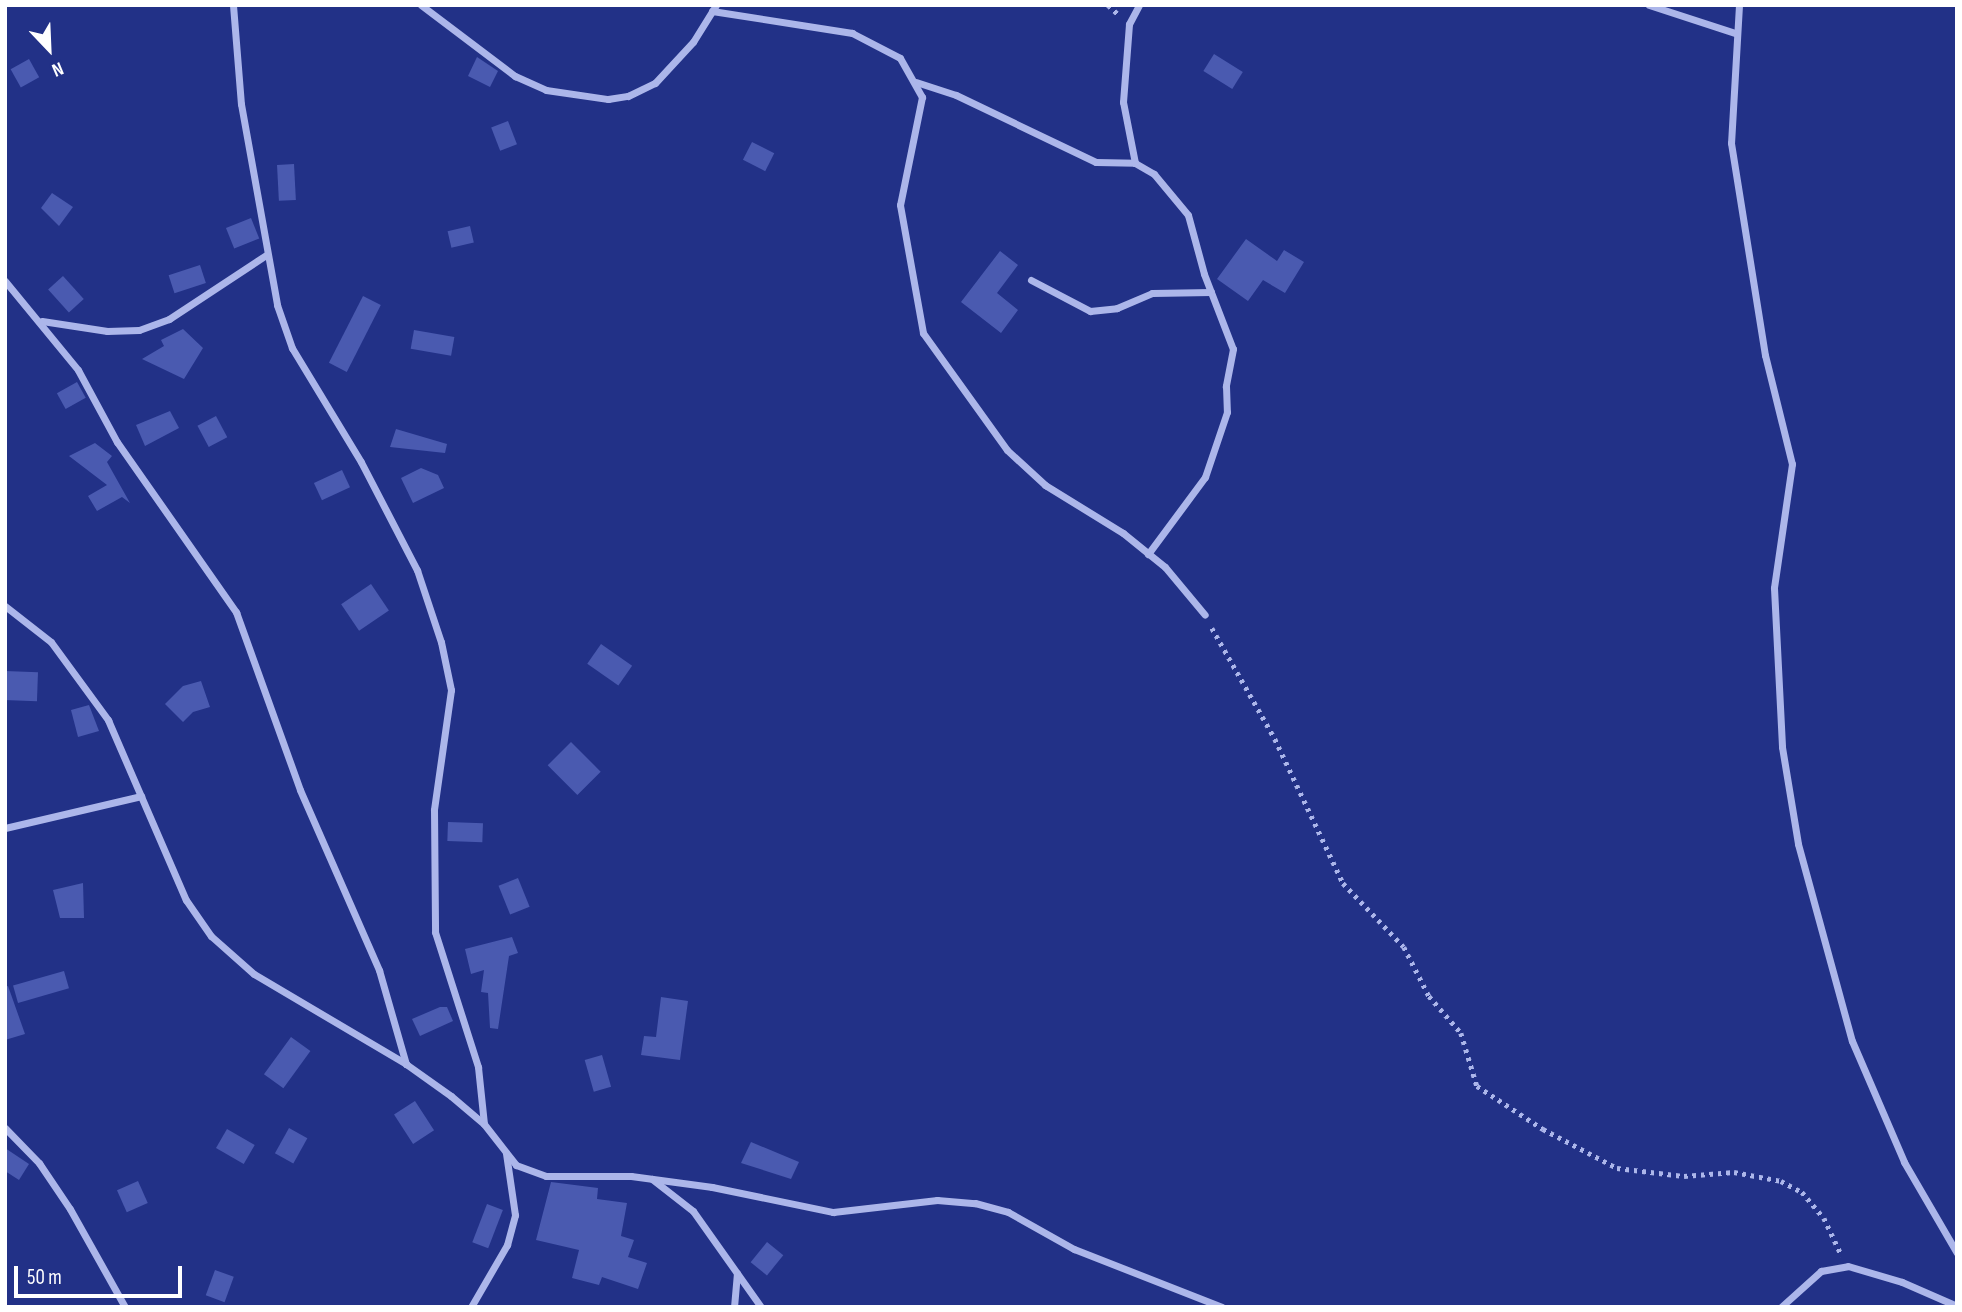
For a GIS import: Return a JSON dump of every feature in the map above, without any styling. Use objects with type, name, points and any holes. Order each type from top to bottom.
[{"type":"street","points":[[233,5],[241,104],[266,256],[292,348],[361,462],[417,570],[441,642],[451,690],[434,810],[435,932],[478,1066],[484,1124]]},
{"type":"street","points":[[421,5],[516,76],[546,90],[608,99],[628,96],[655,83],[693,42],[714,8],[852,33],[900,58],[916,82],[923,108],[900,205],[923,333],[1007,450],[1045,485],[1148,554],[1205,615]]},
{"type":"street","points":[[1135,163],[1123,102],[1129,24],[1139,5]]},
{"type":"street","points":[[1649,5],[1735,33]]},
{"type":"street","points":[[1739,5],[1735,33],[1731,143],[1765,355],[1792,464],[1774,588],[1782,747],[1798,844],[1853,1041],[1904,1162],[1957,1253]]},
{"type":"street","points":[[916,82],[956,94],[1096,162],[1135,163],[1154,174],[1188,215],[1211,292],[1233,349],[1227,412],[1205,477],[1148,554]]},
{"type":"street","points":[[42,321],[107,331],[139,330],[169,319],[266,256]]},
{"type":"street","points":[[1031,280],[1090,311],[1117,308],[1152,293],[1211,292]]},
{"type":"street","points":[[5,281],[42,321],[78,370],[117,442],[236,612],[300,790],[379,970],[406,1064]]},
{"type":"street","points":[[5,606],[51,642],[84,682],[129,760],[141,796],[186,900],[211,936],[254,974],[406,1064],[484,1124],[516,1165],[547,1176],[652,1179],[833,1212],[937,1200],[975,1203],[1008,1212],[1074,1248],[1222,1307]]},
{"type":"street","points":[[5,828],[141,796]]},
{"type":"street","points":[[5,1128],[39,1163],[70,1209],[125,1307]]},
{"type":"street","points":[[471,1307],[507,1245],[515,1215],[505,1153]]},
{"type":"street","points":[[652,1179],[693,1211],[761,1307]]},
{"type":"street","points":[[1781,1307],[1821,1270],[1847,1266],[1902,1282],[1957,1306]]},
{"type":"street","points":[[734,1307],[737,1272]]},
{"type":"path","points":[[1205,615],[1275,739],[1343,883],[1404,947],[1429,996],[1461,1033],[1476,1086],[1543,1129],[1617,1168],[1684,1176],[1734,1172],[1781,1181],[1802,1192],[1824,1218],[1847,1266]]},
{"type":"building","points":[[1214,54],[1243,72],[1232,89],[1203,71]]},
{"type":"building","points":[[477,57],[498,71],[490,87],[468,76]]},
{"type":"building","points":[[29,59],[39,77],[21,88],[11,69]]},
{"type":"building","points":[[508,121],[517,144],[500,151],[491,127]]},
{"type":"building","points":[[752,142],[774,153],[765,171],[743,160]]},
{"type":"building","points":[[294,164],[296,200],[279,201],[277,165]]},
{"type":"building","points":[[52,193],[73,207],[59,226],[41,208]]},
{"type":"building","points":[[251,218],[259,238],[234,249],[226,228]]},
{"type":"building","points":[[470,226],[474,243],[451,248],[448,231]]},
{"type":"building","points":[[1246,239],[1277,261],[1284,250],[1304,262],[1285,293],[1263,280],[1248,301],[1217,279]]},
{"type":"building","points":[[1000,251],[1018,265],[997,293],[1018,310],[1001,333],[961,302]]},
{"type":"building","points":[[200,265],[206,283],[174,293],[169,275]]},
{"type":"building","points":[[63,276],[84,299],[69,312],[48,289]]},
{"type":"building","points":[[363,296],[381,305],[347,372],[329,363]]},
{"type":"building","points":[[183,329],[203,348],[184,379],[142,359],[164,346],[161,340]]},
{"type":"building","points":[[414,330],[454,337],[451,356],[411,349]]},
{"type":"building","points":[[77,382],[86,398],[66,409],[57,393]]},
{"type":"building","points":[[170,411],[179,428],[145,446],[136,425]]},
{"type":"building","points":[[216,416],[227,437],[209,447],[197,426]]},
{"type":"building","points":[[396,429],[447,444],[445,453],[390,447]]},
{"type":"building","points":[[95,443],[112,456],[107,462],[130,503],[122,497],[97,511],[88,496],[107,485],[69,456]]},
{"type":"building","points":[[421,468],[438,475],[444,488],[413,503],[401,478]]},
{"type":"building","points":[[342,470],[350,487],[322,500],[314,483]]},
{"type":"building","points":[[371,584],[389,611],[359,631],[341,604]]},
{"type":"building","points":[[601,644],[632,666],[618,685],[587,664]]},
{"type":"building","points":[[5,671],[38,672],[37,701],[5,700]]},
{"type":"building","points":[[201,681],[210,707],[193,712],[183,722],[165,704],[183,686]]},
{"type":"building","points":[[89,705],[99,731],[78,737],[71,710]]},
{"type":"building","points":[[571,742],[601,772],[577,795],[548,765]]},
{"type":"building","points":[[448,822],[483,823],[482,842],[447,841]]},
{"type":"building","points":[[518,878],[530,907],[510,915],[499,886]]},
{"type":"building","points":[[83,883],[84,918],[60,918],[53,890]]},
{"type":"building","points":[[512,937],[518,953],[509,956],[498,1029],[490,1028],[488,993],[481,992],[484,970],[471,974],[465,949]]},
{"type":"building","points":[[64,971],[69,988],[18,1003],[13,986]]},
{"type":"building","points":[[8,986],[25,1034],[5,1040],[5,987]]},
{"type":"building","points":[[661,997],[688,1001],[680,1060],[641,1055],[644,1036],[656,1037]]},
{"type":"building","points":[[440,1007],[447,1007],[453,1021],[420,1036],[412,1019]]},
{"type":"building","points":[[291,1037],[310,1051],[283,1088],[264,1074]]},
{"type":"building","points":[[602,1055],[611,1087],[594,1092],[585,1060]]},
{"type":"building","points":[[415,1101],[434,1130],[413,1144],[394,1115]]},
{"type":"building","points":[[289,1128],[307,1138],[293,1164],[275,1153]]},
{"type":"building","points":[[227,1129],[255,1145],[244,1164],[216,1148]]},
{"type":"building","points":[[751,1142],[799,1162],[791,1179],[741,1163]]},
{"type":"building","points":[[5,1148],[29,1164],[19,1180],[5,1171]]},
{"type":"building","points":[[138,1181],[148,1203],[127,1212],[117,1190]]},
{"type":"building","points":[[551,1182],[598,1188],[597,1199],[627,1203],[621,1236],[634,1240],[628,1257],[647,1263],[638,1289],[602,1277],[599,1285],[572,1278],[579,1250],[536,1240]]},
{"type":"building","points":[[487,1204],[503,1210],[488,1248],[472,1242]]},
{"type":"building","points":[[767,1242],[783,1255],[767,1275],[751,1262]]},
{"type":"building","points":[[215,1270],[234,1277],[225,1302],[206,1295]]}]
